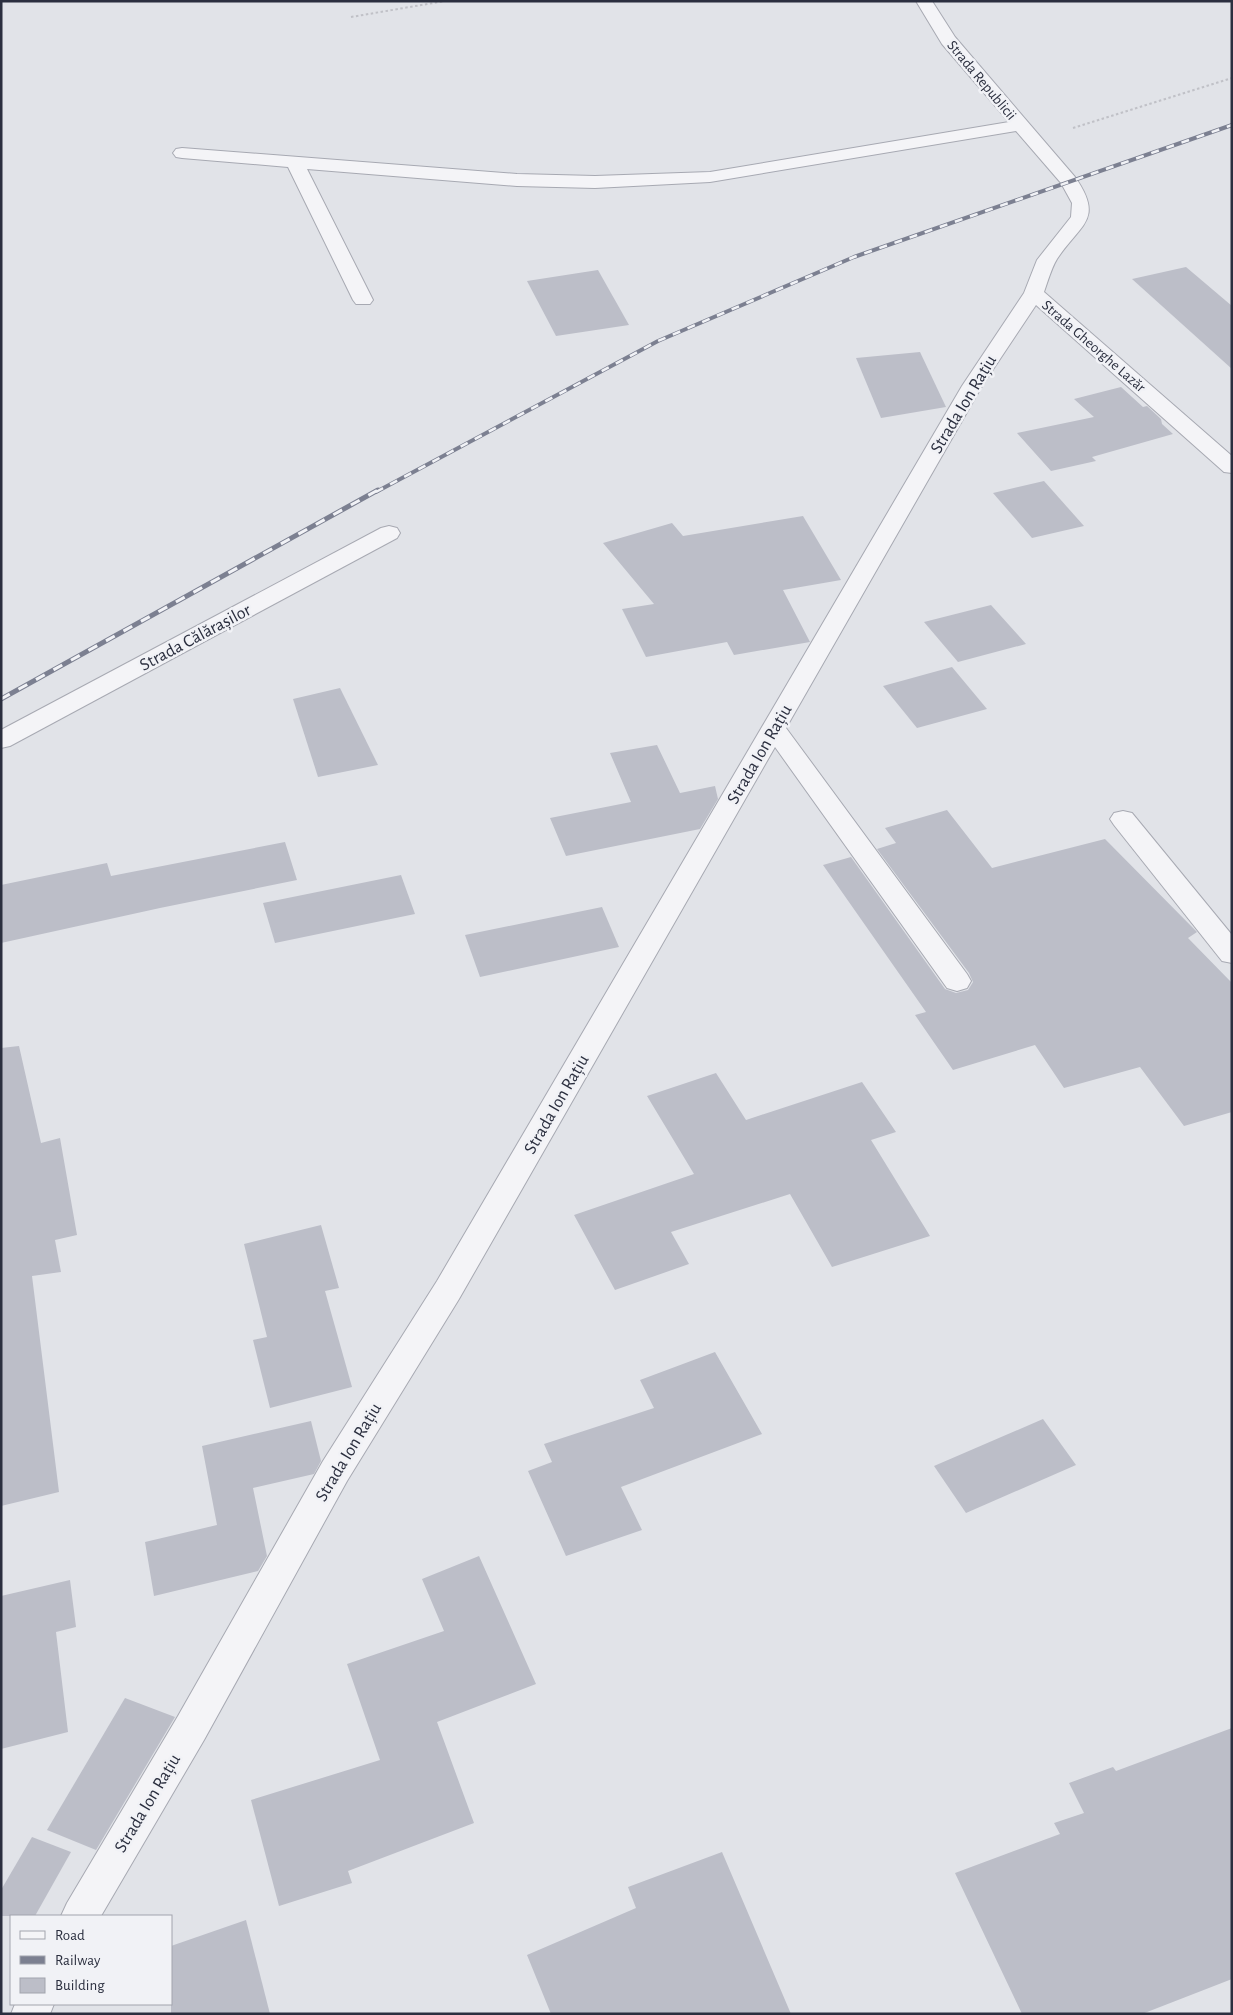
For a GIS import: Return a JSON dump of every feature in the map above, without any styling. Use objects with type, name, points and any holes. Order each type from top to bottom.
[{"type":"street","name":"Strada Republicii","points":[[924,1],[948,40],[1041,147]]},
{"type":"street","points":[[182,152],[517,180],[595,182],[710,177],[1020,125]]},
{"type":"street","name":"Strada Gheorghe Lazăr","points":[[1041,147],[1069,181],[1081,203],[1080,218],[1047,260],[1034,293],[1232,467]]},
{"type":"street","points":[[295,162],[363,300]]},
{"type":"street","name":"Strada Ion Rațiu","points":[[81,1915],[191,1728],[335,1471],[448,1290],[972,386],[1034,293]]},
{"type":"street","name":"Strada Călărașilor","points":[[1,740],[389,533]]},
{"type":"street","points":[[774,728],[957,981]]},
{"type":"street","points":[[1123,818],[1232,954]]},
{"type":"path","points":[[351,18],[445,1]]},
{"type":"path","points":[[1041,147],[1232,78]]},
{"type":"building","points":[[1186,267],[1232,306],[1232,369],[1132,279]]},
{"type":"building","points":[[598,270],[629,325],[556,336],[527,281]]},
{"type":"building","points":[[920,352],[946,407],[881,418],[856,358]]},
{"type":"building","points":[[1121,387],[1143,407],[1147,406],[1173,434],[1092,457],[1096,461],[1051,471],[1017,433],[1094,417],[1074,399]]},
{"type":"building","points":[[1044,481],[1084,526],[1032,538],[993,493]]},
{"type":"building","points":[[803,516],[841,580],[783,590],[810,642],[734,655],[727,642],[646,657],[622,609],[654,604],[603,543],[672,523],[683,536]]},
{"type":"building","points":[[991,605],[1026,644],[958,662],[924,622]]},
{"type":"building","points":[[952,667],[987,709],[917,728],[883,686]]},
{"type":"building","points":[[340,688],[378,765],[318,777],[293,699]]},
{"type":"building","points":[[657,745],[680,793],[715,786],[718,799],[700,829],[566,856],[550,818],[631,802],[610,753]]},
{"type":"building","points":[[947,810],[992,868],[1105,839],[1197,932],[1188,938],[1232,983],[1232,1112],[1184,1126],[1140,1067],[1064,1088],[1035,1045],[953,1070],[915,1015],[926,1012],[823,865],[851,857],[945,989],[956,993],[968,990],[973,982],[969,973],[877,849],[896,843],[885,828]]},
{"type":"building","points":[[285,842],[297,880],[1,943],[1,885],[107,863],[111,876]]},
{"type":"building","points":[[401,875],[415,914],[275,943],[263,903]]},
{"type":"building","points":[[602,907],[619,947],[480,977],[465,935]]},
{"type":"building","points":[[19,1046],[41,1143],[60,1138],[77,1235],[55,1240],[61,1272],[32,1276],[59,1492],[1,1506],[1,1048]]},
{"type":"building","points":[[716,1073],[746,1120],[862,1082],[896,1132],[871,1140],[930,1236],[832,1267],[790,1194],[671,1232],[689,1264],[615,1290],[574,1215],[694,1174],[647,1096]]},
{"type":"building","points":[[321,1225],[339,1288],[325,1291],[352,1387],[270,1408],[253,1340],[267,1337],[244,1244]]},
{"type":"building","points":[[715,1352],[762,1434],[621,1487],[642,1530],[566,1556],[528,1471],[552,1462],[544,1444],[654,1408],[640,1380]]},
{"type":"building","points":[[1043,1419],[1076,1465],[966,1513],[934,1466]]},
{"type":"building","points":[[311,1421],[321,1461],[314,1474],[253,1488],[267,1556],[258,1571],[154,1596],[145,1542],[217,1525],[202,1446]]},
{"type":"building","points":[[479,1556],[536,1684],[437,1722],[474,1823],[348,1871],[352,1883],[279,1906],[251,1800],[380,1760],[347,1664],[444,1631],[422,1579]]},
{"type":"building","points":[[70,1580],[76,1627],[56,1632],[68,1732],[1,1749],[1,1596]]},
{"type":"building","points":[[125,1698],[175,1717],[96,1850],[47,1830]]},
{"type":"building","points":[[1232,1728],[1232,1979],[1142,2014],[1022,2014],[955,1873],[1060,1834],[1054,1823],[1084,1813],[1069,1783],[1113,1767],[1116,1771]]},
{"type":"building","points":[[32,1837],[71,1852],[36,1915],[1,1916],[1,1890]]},
{"type":"building","points":[[722,1852],[791,2014],[551,2014],[527,1955],[636,1908],[628,1887]]},
{"type":"building","points":[[246,1920],[270,2014],[171,2014],[172,1946]]},
{"type":"railway","points":[[376,492],[658,341],[854,257],[1232,125]]},
{"type":"railway","points":[[1,699],[378,490]]}]
